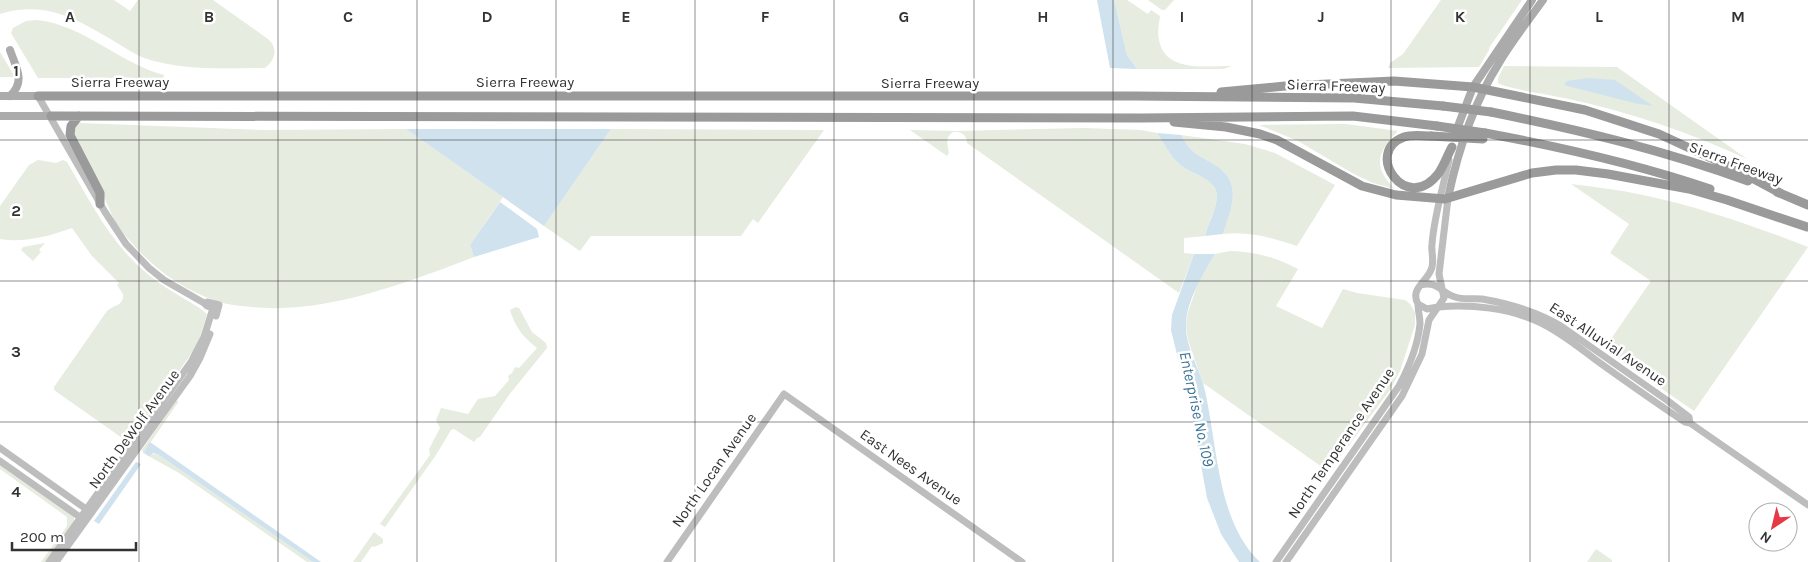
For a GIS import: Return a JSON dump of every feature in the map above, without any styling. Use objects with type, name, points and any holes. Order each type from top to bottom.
[{"type":"highway","points":[[1188,96],[1285,86],[1394,81],[1473,87],[1585,110],[1659,134],[1755,179],[1782,194]]},
{"type":"highway","name":"Sierra Freeway","points":[[38,96],[1188,96],[1338,98],[1443,106],[1491,112],[1586,132],[1702,164],[1808,205]]},
{"type":"highway","name":"Sierra Freeway","points":[[51,116],[1141,118],[1353,116],[1437,126],[1484,136]]},
{"type":"highway","points":[[79,116],[71,126],[70,135],[100,193],[100,204]]},
{"type":"highway","points":[[1141,118],[1226,127],[1260,134],[1291,147],[1362,186],[1396,195],[1444,198],[1532,173],[1576,170],[1608,174],[1711,195],[1807,227]]},
{"type":"highway","points":[[1452,147],[1441,169],[1428,183],[1414,187],[1399,183],[1392,175],[1388,166],[1388,157],[1396,142],[1411,135],[1484,136],[1535,142],[1670,176],[1740,200],[1807,227]]},
{"type":"main road","points":[[1452,147],[1473,87],[1532,0]]},
{"type":"main road","points":[[1444,198],[1459,152],[1484,89],[1500,62],[1543,0]]},
{"type":"main road","points":[[10,50],[19,81],[16,90],[10,96]]},
{"type":"main road","points":[[0,96],[38,96]]},
{"type":"main road","points":[[0,116],[51,116]]},
{"type":"street","points":[[38,96],[100,204]]},
{"type":"street","points":[[1444,198],[1432,243],[1432,266],[1429,275],[1416,294],[1418,304],[1427,309],[1438,307],[1443,300],[1443,290],[1439,274],[1444,198],[1452,147]]},
{"type":"street","name":"North DeWolf Avenue","points":[[49,562],[89,511],[191,362],[204,337],[216,306],[207,306],[172,285],[149,268],[126,244],[100,204]]},
{"type":"street","points":[[1421,285],[1432,284],[1443,290]]},
{"type":"street","name":"East Alluvial Avenue","points":[[1443,290],[1456,298],[1476,299],[1514,306],[1536,312],[1550,319],[1668,401],[1689,417],[1690,423]]},
{"type":"street","name":"North Temperance Avenue","points":[[1276,562],[1397,389],[1407,371],[1417,341],[1420,322],[1418,304]]},
{"type":"street","name":"East Alluvial Avenue","points":[[1438,307],[1456,305],[1472,307],[1520,315],[1541,323],[1808,505]]},
{"type":"street","name":"North Temperance Avenue","points":[[1286,562],[1408,386],[1424,346],[1429,320],[1438,307]]},
{"type":"street","points":[[1375,436],[1374,430],[1392,404],[1397,389]]},
{"type":"street","name":"North Locan Avenue","points":[[667,562],[784,394]]},
{"type":"street","name":"East Nees Avenue","points":[[784,394],[1022,562]]},
{"type":"street","points":[[0,448],[89,511]]},
{"type":"street","points":[[0,461],[83,519]]},
{"type":"street","name":"North DeWolf Avenue","points":[[56,562],[83,519]]},
{"type":"shaded area","points":[[0,0],[114,0],[130,11],[138,0],[213,0],[268,39],[273,46],[274,54],[272,61],[265,68],[204,68],[174,65],[144,58],[89,27],[61,15],[33,9],[0,14]]},
{"type":"shaded area","points":[[1114,0],[1127,0],[1148,14],[1151,10],[1160,16],[1159,40],[1163,51],[1169,58],[1178,63],[1188,65],[1232,66],[1223,69],[1137,69],[1127,55]]},
{"type":"shaded area","points":[[1148,0],[1174,0],[1165,10],[1162,10]]},
{"type":"shaded area","points":[[1441,0],[1522,0],[1489,48],[1479,67],[1388,68],[1390,63],[1403,54]]},
{"type":"shaded area","points":[[37,20],[54,23],[86,36],[132,62],[164,75],[164,78],[38,78],[11,33],[13,28],[26,21]]},
{"type":"shaded area","points":[[0,52],[15,77],[0,77]]},
{"type":"shaded area","points":[[1504,66],[1617,67],[1747,159],[1680,131],[1634,116],[1588,103],[1502,85],[1498,83],[1498,78]]},
{"type":"shaded area","points":[[80,123],[263,130],[406,129],[503,197],[470,245],[474,257],[419,278],[360,296],[331,302],[301,307],[271,308],[229,304],[201,295],[173,280],[149,261],[128,239],[116,222],[71,135],[74,126]]},
{"type":"shaded area","points":[[1346,124],[1398,131],[1385,146],[1380,160],[1383,174],[1395,189],[1373,183],[1352,173],[1298,141],[1259,125]]},
{"type":"shaded area","points":[[1083,128],[1141,130],[1157,133],[1179,164],[1207,180],[1216,189],[1216,205],[1205,236],[1184,238],[1184,253],[1194,254],[1179,293],[967,143],[963,134],[953,132],[950,134],[947,141],[949,153],[947,156],[910,130],[957,131]]},
{"type":"shaded area","points":[[611,129],[824,130],[758,223],[753,219],[741,236],[591,236],[580,251],[544,226]]},
{"type":"shaded area","points":[[1181,135],[1245,144],[1275,153],[1335,185],[1297,246],[1252,234],[1223,234],[1232,204],[1232,186],[1222,170],[1194,152]]},
{"type":"shaded area","points":[[38,160],[56,163],[63,160],[67,162],[103,223],[124,251],[156,281],[207,314],[198,344],[132,438],[125,440],[54,390],[54,387],[107,311],[122,301],[123,294],[117,285],[119,283],[92,256],[72,228],[37,238],[0,239],[0,206],[29,165]]},
{"type":"shaded area","points":[[1571,184],[1634,193],[1685,205],[1747,224],[1808,247],[1694,411],[1604,349],[1651,281],[1610,253],[1629,224]]},
{"type":"shaded area","points":[[45,243],[39,250],[41,252],[33,261],[21,250],[23,247]]},
{"type":"shaded area","points":[[1230,251],[1265,256],[1282,261],[1298,269],[1276,306],[1322,328],[1343,289],[1405,300],[1415,312],[1415,325],[1400,371],[1390,390],[1329,472],[1203,383],[1188,340],[1186,325],[1188,312],[1198,283],[1215,254]]},
{"type":"shaded area","points":[[516,307],[519,308],[532,332],[546,343],[547,348],[509,395],[480,437],[474,442],[454,429],[451,430],[436,455],[385,527],[380,524],[430,455],[429,449],[440,428],[436,420],[441,408],[468,414],[478,399],[495,396],[509,380],[508,376],[515,367],[519,368],[537,348],[524,336],[514,322],[510,310]]},
{"type":"shaded area","points":[[176,401],[179,401],[144,452],[159,455],[313,562],[307,562],[179,473],[143,453],[142,450]]},
{"type":"shaded area","points":[[0,464],[74,516],[74,522],[45,562],[41,562],[67,526],[67,517],[0,469]]},
{"type":"shaded area","points":[[374,532],[383,539],[383,543],[372,546],[361,562],[353,562]]},
{"type":"shaded area","points":[[1596,549],[1612,560],[1612,562],[1587,562]]},
{"type":"water","points":[[1097,0],[1114,0],[1127,55],[1137,69],[1110,68]]},
{"type":"water","points":[[1588,78],[1615,80],[1653,106],[1564,85],[1567,81]]},
{"type":"water","points":[[406,129],[611,129],[544,226]]},
{"type":"water","points":[[1157,133],[1181,135],[1194,152],[1222,170],[1228,177],[1233,195],[1230,214],[1223,234],[1205,236],[1216,205],[1216,189],[1207,180],[1179,164]]},
{"type":"water","points":[[500,202],[537,229],[539,237],[474,257],[470,245]]},
{"type":"water","name":"Enterprise No. 109","points":[[1194,254],[1215,254],[1189,305],[1186,324],[1187,339],[1203,383],[1226,502],[1234,524],[1245,545],[1260,562],[1239,562],[1221,534],[1207,498],[1192,415],[1171,330],[1172,315]]},
{"type":"water","points":[[150,442],[321,562],[313,562],[159,455],[153,453],[149,456],[144,452]]},
{"type":"water","points":[[136,462],[141,464],[99,524],[94,521]]}]
